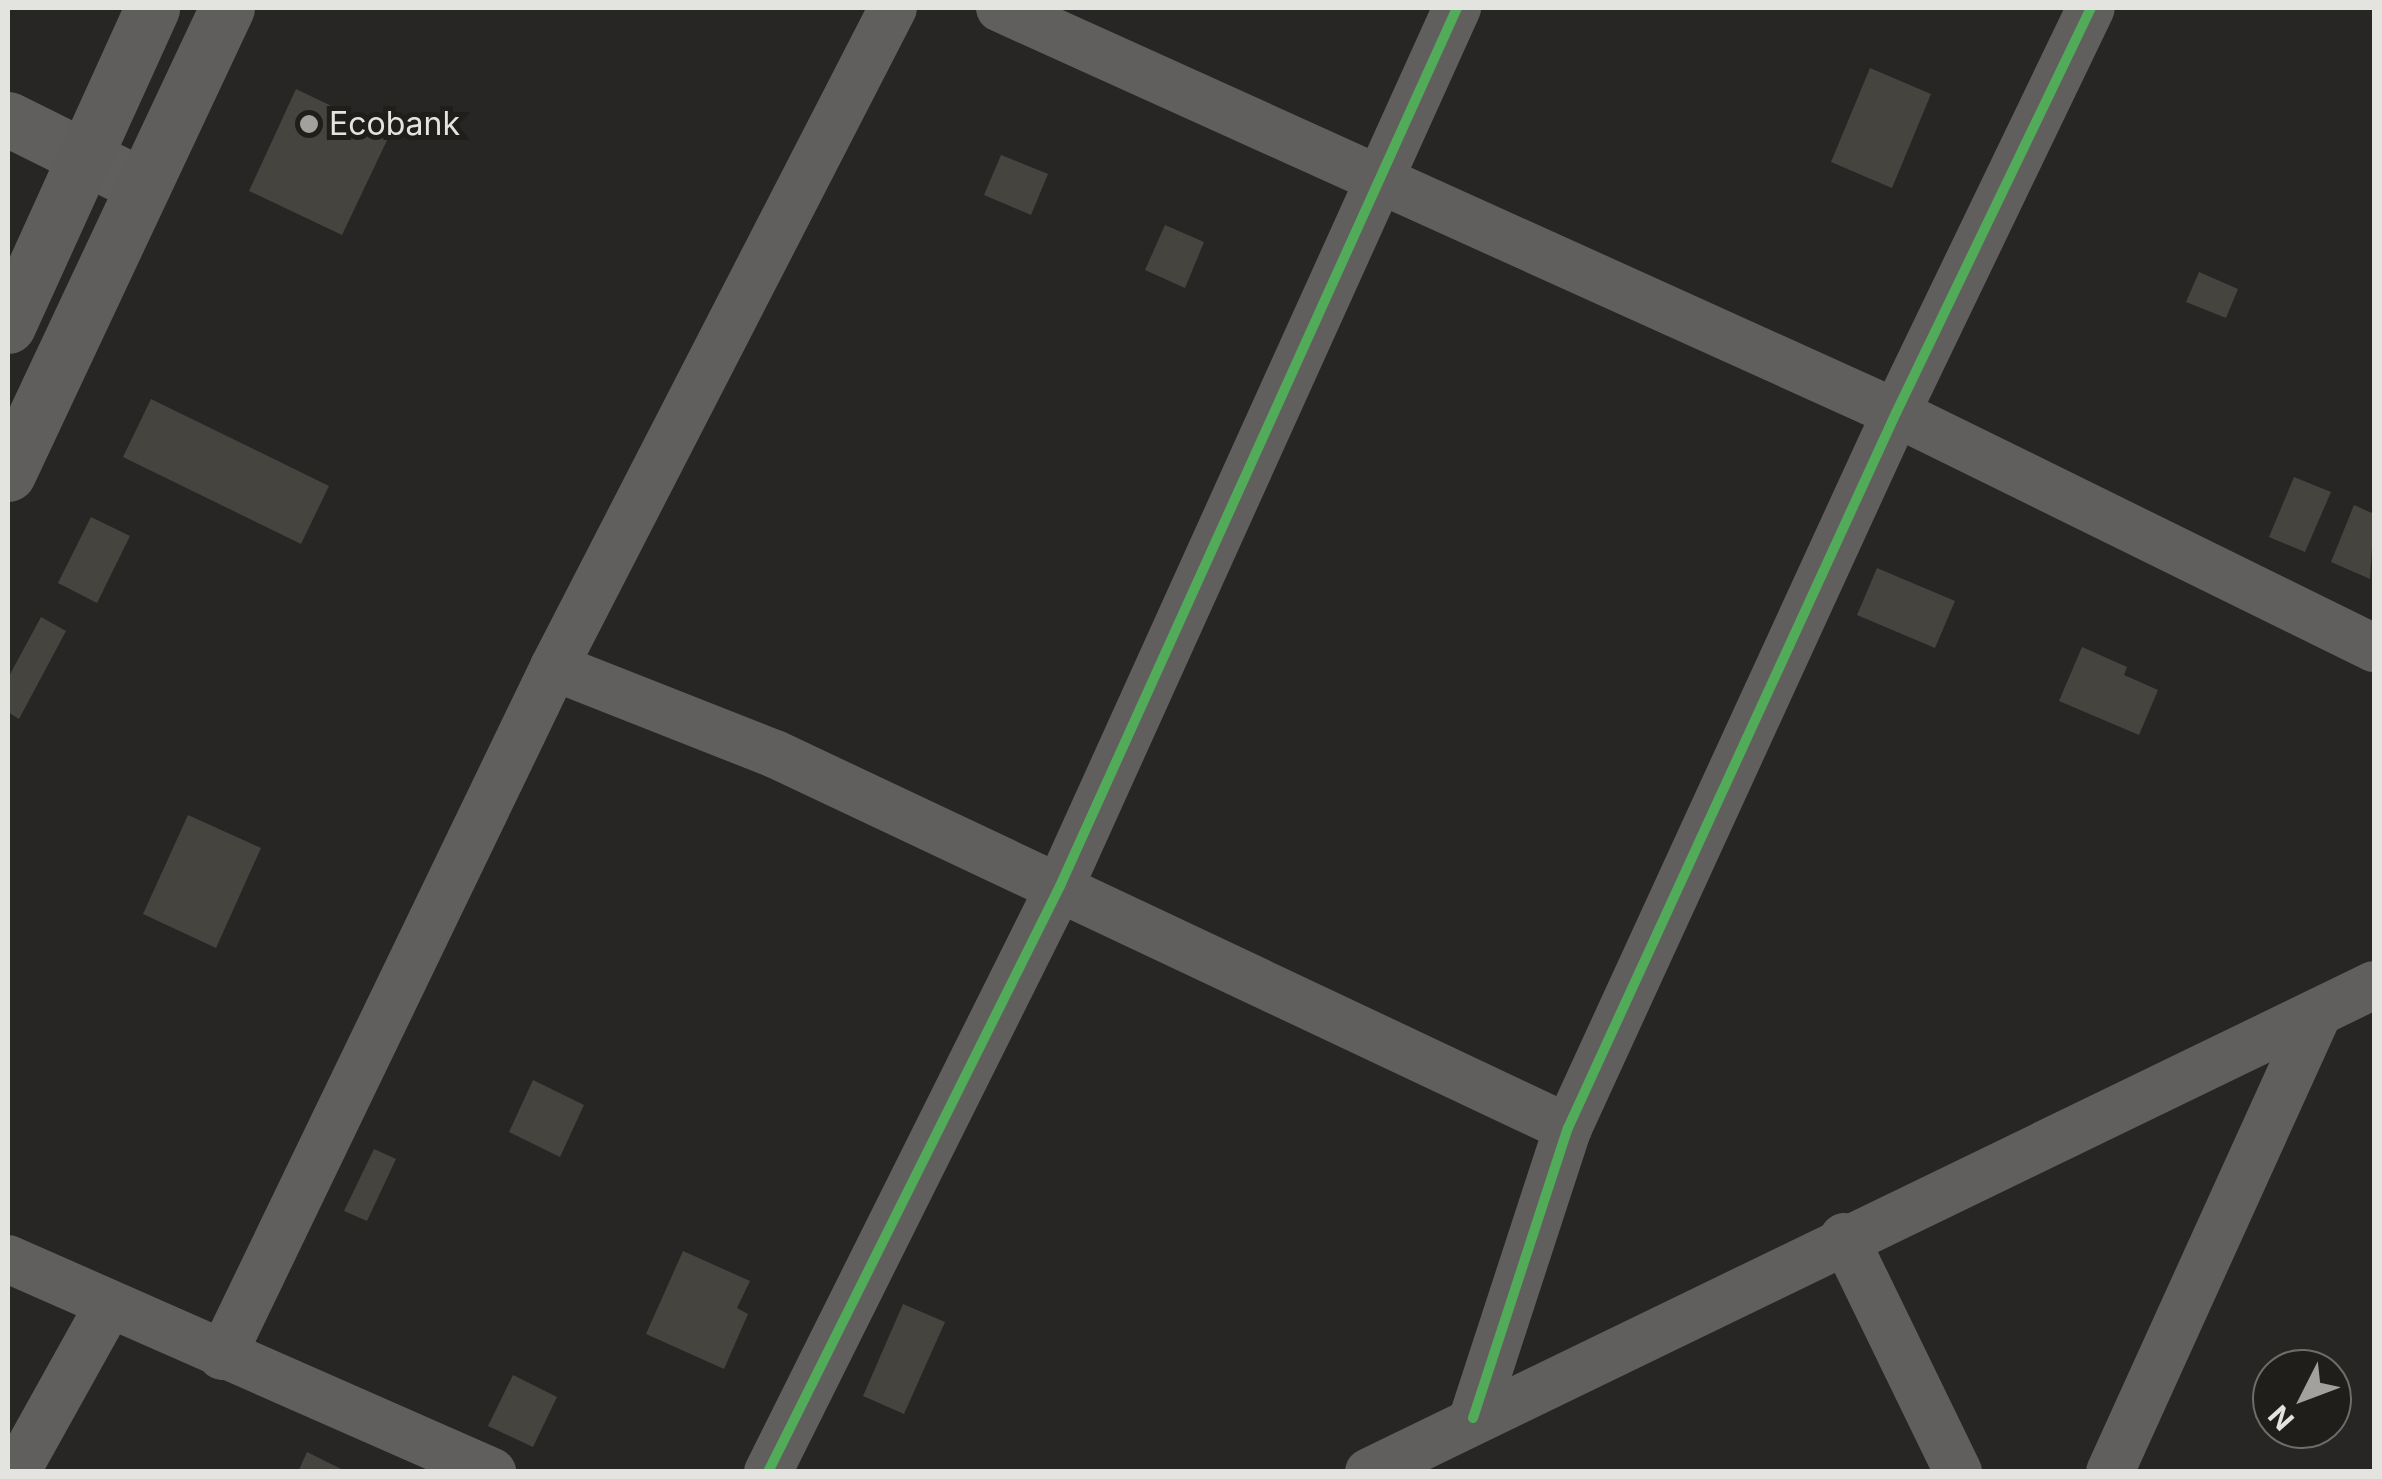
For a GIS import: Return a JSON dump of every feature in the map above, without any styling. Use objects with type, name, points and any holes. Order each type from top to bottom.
[{"type":"highway","points":[[8,326],[152,8]]},
{"type":"highway","points":[[8,474],[227,8]]},
{"type":"street","points":[[222,1356],[554,668],[893,8]]},
{"type":"street","points":[[1000,8],[1896,413],[2374,648]]},
{"type":"street","points":[[768,1472],[1060,886],[1457,8]]},
{"type":"street","points":[[1473,1418],[1568,1128],[1896,413],[2091,8]]},
{"type":"street","points":[[8,119],[143,186]]},
{"type":"street","points":[[554,668],[775,754],[1568,1128]]},
{"type":"street","points":[[1374,1470],[1844,1237],[2372,994]]},
{"type":"street","points":[[2110,1472],[2316,1017]]},
{"type":"street","points":[[1844,1237],[1958,1472]]},
{"type":"street","points":[[8,1259],[108,1307],[492,1472]]},
{"type":"street","points":[[16,1472],[108,1307]]},
{"type":"building","points":[[1870,68],[1931,94],[1892,188],[1831,162]]},
{"type":"building","points":[[296,89],[390,134],[342,235],[249,191]]},
{"type":"building","points":[[1001,155],[1048,174],[1031,215],[984,195]]},
{"type":"building","points":[[1165,225],[1204,242],[1185,288],[1145,270]]},
{"type":"building","points":[[2199,272],[2238,289],[2226,318],[2186,302]]},
{"type":"building","points":[[151,399],[329,486],[301,544],[123,457]]},
{"type":"building","points":[[2294,477],[2331,492],[2305,552],[2269,537]]},
{"type":"building","points":[[2354,505],[2374,514],[2370,579],[2331,562]]},
{"type":"building","points":[[91,517],[130,536],[97,603],[58,583]]},
{"type":"building","points":[[1877,568],[1955,601],[1935,648],[1857,615]]},
{"type":"building","points":[[41,617],[66,631],[19,719],[8,712],[8,678]]},
{"type":"building","points":[[2082,647],[2127,667],[2124,675],[2158,690],[2139,735],[2059,701]]},
{"type":"building","points":[[188,815],[261,848],[216,948],[143,914]]},
{"type":"building","points":[[533,1080],[584,1105],[560,1157],[509,1132]]},
{"type":"building","points":[[374,1149],[396,1159],[367,1221],[344,1211]]},
{"type":"building","points":[[683,1251],[750,1281],[737,1308],[748,1314],[724,1369],[646,1334]]},
{"type":"building","points":[[903,1304],[945,1322],[904,1414],[863,1396]]},
{"type":"building","points":[[513,1375],[557,1397],[533,1447],[488,1426]]},
{"type":"building","points":[[307,1452],[347,1472],[298,1472]]},
{"type":"cycle path","points":[[768,1472],[1060,886],[1457,8]]},
{"type":"cycle path","points":[[1473,1418],[1568,1128],[1896,413],[2091,8]]},
{"type":"place","name":"Ecobank","points":[[309,124]]}]
